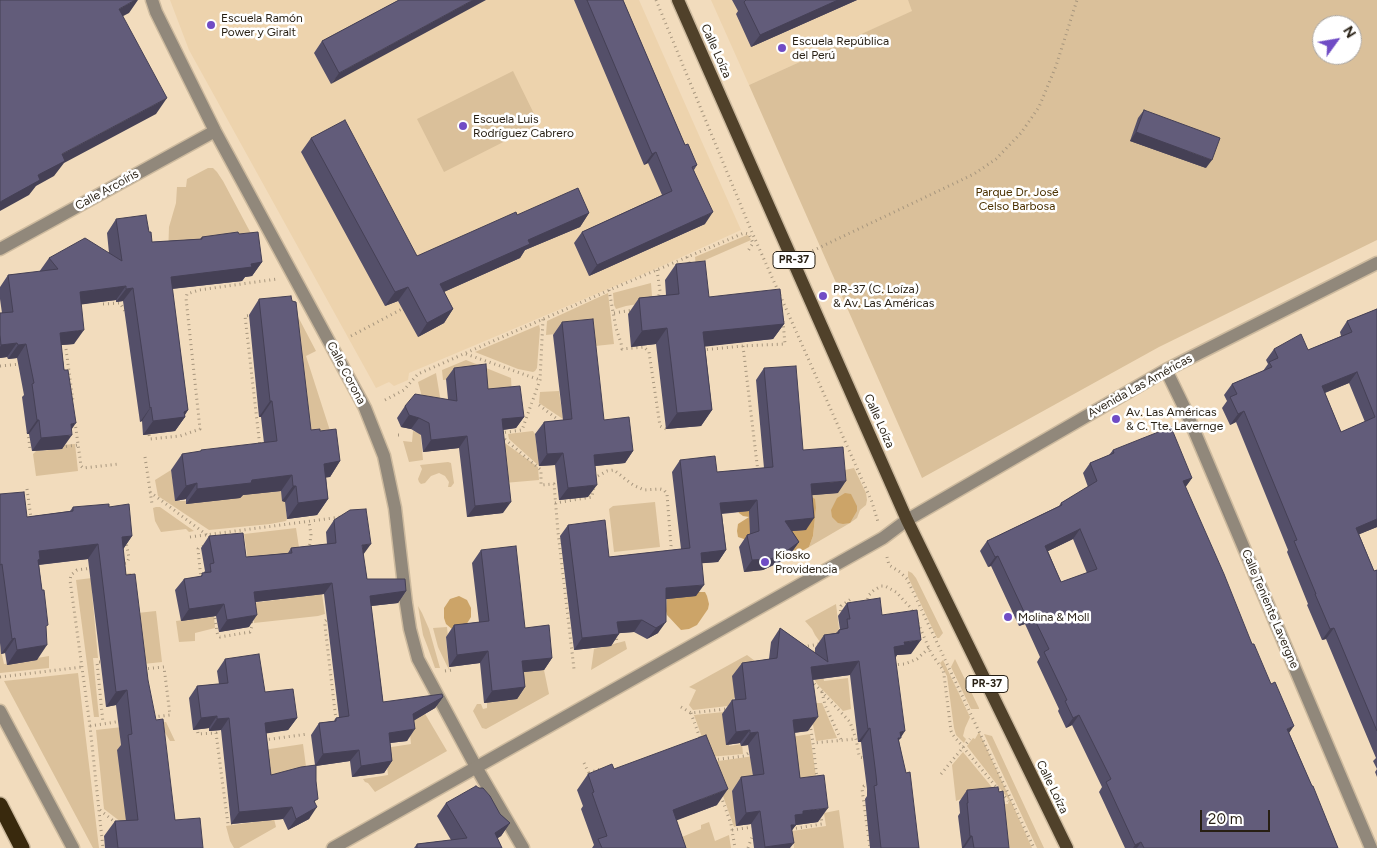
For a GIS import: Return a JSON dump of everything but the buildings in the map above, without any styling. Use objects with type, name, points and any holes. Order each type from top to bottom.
[{"type":"highway","points":[[0,805],[22,848]]},
{"type":"main road","name":"Calle Loíza","points":[[678,0],[907,520],[1067,848]]},
{"type":"street","name":"Calle Corona","points":[[152,0],[156,12],[215,131],[365,408],[384,456],[395,508],[406,604],[418,659],[476,767],[523,848]]},
{"type":"street","name":"Calle Arcoíris","points":[[0,249],[215,131]]},
{"type":"street","name":"Avenida Las Américas","points":[[333,848],[883,538],[907,520],[1166,370],[1377,262]]},
{"type":"street","name":"Calle Teniente Lavergne","points":[[1166,370],[1185,409],[1371,848]]},
{"type":"street","points":[[0,711],[73,848]]},
{"type":"path","points":[[656,0],[751,230],[872,502],[889,565],[907,579],[1034,848]]},
{"type":"path","points":[[794,260],[974,174],[996,159],[1021,134],[1039,107],[1056,66],[1076,0]]},
{"type":"path","points":[[385,400],[404,390],[418,374],[744,233],[749,234],[753,243],[748,251]]},
{"type":"path","points":[[687,257],[693,269]]},
{"type":"path","points":[[657,270],[660,296],[654,302],[658,303]]},
{"type":"path","points":[[147,425],[150,439],[180,436],[200,429],[187,294],[199,290],[282,278]]},
{"type":"path","points":[[609,290],[622,349],[644,347],[649,352],[660,426],[666,429],[675,428]]},
{"type":"path","points":[[103,304],[120,303],[127,315]]},
{"type":"path","points":[[351,336],[402,309]]},
{"type":"path","points":[[614,313],[640,309]]},
{"type":"path","points":[[697,352],[744,346],[785,344],[780,314]]},
{"type":"path","points":[[254,315],[245,316],[254,402],[261,446],[256,451]]},
{"type":"path","points":[[543,319],[540,380],[522,430],[497,434],[541,470],[542,485],[554,484],[574,669]]},
{"type":"path","points":[[744,346],[759,480]]},
{"type":"path","points":[[66,349],[73,407]]},
{"type":"path","points":[[465,354],[540,380]]},
{"type":"path","points":[[0,366],[20,364],[22,374]]},
{"type":"path","points":[[539,405],[557,419],[560,426]]},
{"type":"path","points":[[74,417],[80,464],[83,468],[119,464]]},
{"type":"path","points":[[28,431],[30,450],[39,449]]},
{"type":"path","points":[[59,447],[78,446]]},
{"type":"path","points":[[145,457],[152,504]]},
{"type":"path","points":[[555,503],[592,497],[596,478],[610,470],[614,470],[644,490],[664,490],[667,494],[671,546],[670,551],[666,554]]},
{"type":"path","points":[[27,489],[32,524]]},
{"type":"path","points":[[150,492],[207,535]]},
{"type":"path","points":[[190,537],[343,517]]},
{"type":"path","points":[[306,554],[310,542],[309,522]]},
{"type":"path","points":[[558,532],[566,530]]},
{"type":"path","points":[[119,564],[127,563],[129,558],[126,539]]},
{"type":"path","points":[[198,582],[201,580],[198,549],[211,546]]},
{"type":"path","points":[[94,568],[77,570],[71,575],[70,580],[104,848]]},
{"type":"path","points":[[860,604],[866,605],[869,594],[881,586],[891,588],[910,606],[929,648],[944,675],[952,731],[955,738],[1008,801]]},
{"type":"path","points":[[848,594],[855,603]]},
{"type":"path","points":[[841,622],[841,606],[851,599]]},
{"type":"path","points":[[330,610],[332,617],[328,618],[325,626],[337,726]]},
{"type":"path","points":[[202,615],[212,614],[214,616],[218,636],[220,637],[250,632],[252,626],[251,617]]},
{"type":"path","points":[[615,625],[617,644]]},
{"type":"path","points":[[799,650],[804,647],[824,644]]},
{"type":"path","points":[[891,667],[894,664],[904,664],[917,659],[929,648]]},
{"type":"path","points":[[100,662],[97,662],[103,723]]},
{"type":"path","points":[[0,677],[82,666]]},
{"type":"path","points":[[135,670],[164,667],[170,715],[151,717]]},
{"type":"path","points":[[445,671],[452,670]]},
{"type":"path","points":[[808,675],[850,722],[860,757],[872,757]]},
{"type":"path","points":[[810,686],[815,685]]},
{"type":"path","points":[[822,692],[825,704],[842,741]]},
{"type":"path","points":[[681,707],[691,712],[726,709]]},
{"type":"path","points":[[691,712],[702,744]]},
{"type":"path","points":[[90,726],[122,721]]},
{"type":"path","points":[[810,724],[818,783]]},
{"type":"path","points":[[197,726],[198,734],[216,733],[228,824],[236,823]]},
{"type":"path","points":[[260,741],[308,734]]},
{"type":"path","points":[[813,743],[856,738]]},
{"type":"path","points":[[941,774],[970,739]]},
{"type":"path","points":[[707,760],[744,756],[750,752]]},
{"type":"path","points":[[584,763],[593,782]]},
{"type":"path","points":[[589,773],[603,768]]},
{"type":"path","points":[[870,848],[862,789],[864,786],[875,784]]},
{"type":"path","points":[[718,787],[731,824],[735,848]]},
{"type":"path","points":[[789,829],[822,824],[820,808]]},
{"type":"path","points":[[99,809],[118,825]]},
{"type":"path","points":[[732,830],[756,826]]},
{"type":"path","points":[[756,826],[757,837]]},
{"type":"path","points":[[748,848],[756,826]]},
{"type":"shaded area","name":"Escuela Luis Rodríguez Cabrero","points":[[170,0],[639,0],[741,230],[653,270],[409,373],[408,380],[394,386],[389,382],[376,388],[189,50]]},
{"type":"shaded area","name":"Escuela República del Perú","points":[[711,0],[908,0],[913,11],[749,85]]},
{"type":"shaded area","points":[[845,493],[851,494],[857,506],[857,511],[850,523],[843,524],[838,523],[832,517],[831,510],[837,498]]},
{"type":"shaded area","points":[[809,495],[815,499],[816,508],[813,536],[809,547],[802,551],[791,553],[781,539],[744,539],[738,537],[738,524],[749,517],[739,513],[736,506]]},
{"type":"shaded area","points":[[696,592],[705,592],[709,604],[708,609],[697,625],[681,630],[667,615],[667,599]]},
{"type":"shaded area","points":[[459,596],[467,600],[471,608],[471,617],[463,630],[452,629],[446,624],[444,618],[444,608],[450,599]]},
{"type":"green space","name":"Parque Dr. José Celso Barbosa","points":[[908,0],[1377,0],[1377,240],[1159,347],[922,478],[749,85],[912,11]]},
{"type":"green space","points":[[513,71],[539,124],[444,172],[417,119]]},
{"type":"green space","points":[[208,168],[213,168],[223,181],[256,243],[168,255],[169,227],[176,203],[177,187],[186,187],[187,179]]},
{"type":"green space","points":[[747,235],[751,240],[703,261],[704,271],[696,268],[695,257]]},
{"type":"green space","points":[[651,283],[652,296],[644,303],[616,309],[613,293]]},
{"type":"green space","points":[[608,293],[614,344],[586,347],[584,331],[546,335],[547,321]]},
{"type":"green space","points":[[295,311],[316,351],[306,356],[333,440],[309,445]]},
{"type":"green space","points":[[539,325],[537,368],[533,372],[518,369],[475,352]]},
{"type":"green space","points":[[466,360],[511,378],[512,397],[480,401],[477,376],[443,380],[442,370]]},
{"type":"green space","points":[[436,373],[441,403],[422,397],[418,382]]},
{"type":"green space","points":[[559,391],[563,419],[539,403],[540,392]]},
{"type":"green space","points":[[420,428],[423,460],[409,462],[403,441],[412,442],[413,431],[416,432]]},
{"type":"green space","points":[[533,431],[539,466],[509,439],[508,434]]},
{"type":"green space","points":[[498,438],[538,467],[539,480],[504,483]]},
{"type":"green space","points":[[75,444],[78,471],[36,476],[33,454],[36,451],[62,449],[62,445]]},
{"type":"green space","points":[[451,463],[454,483],[451,487],[448,487],[449,482],[445,476],[439,473],[431,476],[425,483],[421,484],[419,482],[418,479],[422,469],[420,465]]},
{"type":"green space","points":[[854,468],[866,493],[866,505],[860,510],[857,518],[809,547],[813,536],[816,508],[809,495],[836,472]]},
{"type":"green space","points":[[171,470],[176,501],[186,501],[186,504],[241,494],[281,491],[285,502],[287,519],[286,521],[270,524],[209,530],[158,496],[155,480]]},
{"type":"green space","points":[[655,502],[660,547],[614,552],[609,509],[613,506]]},
{"type":"green space","points":[[160,507],[194,531],[189,532],[186,529],[161,532],[155,521],[153,508]]},
{"type":"green space","points":[[296,528],[300,554],[248,561],[244,534]]},
{"type":"green space","points":[[908,571],[916,578],[943,633],[939,638],[937,638],[908,577]]},
{"type":"green space","points":[[131,573],[133,586],[92,593],[98,658],[93,658],[99,717],[94,717],[76,580]]},
{"type":"green space","points":[[322,594],[325,614],[254,623],[252,603]]},
{"type":"green space","points":[[836,604],[840,637],[820,642],[805,621]]},
{"type":"green space","points":[[418,606],[429,629],[440,668],[435,668],[423,635]]},
{"type":"green space","points":[[156,611],[162,662],[134,665],[128,614]]},
{"type":"green space","points":[[214,616],[215,628],[195,633],[195,641],[179,642],[176,621]]},
{"type":"green space","points":[[447,627],[448,637],[446,638],[449,670],[438,647],[433,628]]},
{"type":"green space","points":[[625,641],[627,649],[591,670],[594,649]]},
{"type":"green space","points":[[0,646],[4,664],[36,660],[37,658],[49,656],[49,668],[0,673]]},
{"type":"green space","points":[[818,650],[824,681],[848,678],[851,709],[843,711],[817,684],[807,667],[803,652]]},
{"type":"green space","points":[[747,655],[767,670],[735,697],[728,706],[693,710],[689,705],[696,690],[689,687]]},
{"type":"green space","points":[[955,659],[979,709],[971,709],[951,667]]},
{"type":"green space","points":[[943,660],[970,717],[963,736],[966,739],[964,743],[956,735],[954,728],[947,676],[940,663]]},
{"type":"green space","points":[[544,670],[549,694],[486,729],[482,728],[473,711],[477,704],[481,704],[483,709],[487,708],[487,702],[516,699],[514,673]]},
{"type":"green space","points":[[78,673],[99,848],[93,848],[4,681]]},
{"type":"green space","points":[[809,703],[822,703],[837,738],[816,741]]},
{"type":"green space","points":[[407,704],[419,704],[447,751],[375,792],[363,779],[388,775],[385,748],[411,744]]},
{"type":"green space","points":[[724,712],[729,746],[742,744],[743,754],[709,757],[694,715]]},
{"type":"green space","points":[[166,722],[175,741],[170,741],[164,731],[120,738],[130,820],[121,822],[104,809],[96,730]]},
{"type":"green space","points":[[979,732],[1032,848],[1000,848],[995,804],[1008,804],[1009,800],[967,746],[973,738],[975,739]]},
{"type":"green space","points":[[810,734],[817,784],[790,788],[784,738]]},
{"type":"green space","points":[[984,734],[992,736],[1044,848],[1037,848]]},
{"type":"green space","points":[[303,744],[307,774],[268,780],[263,750]]},
{"type":"green space","points":[[963,752],[1000,797],[990,796],[956,801],[952,765]]},
{"type":"green space","points":[[754,756],[757,778],[733,792],[737,826],[734,827],[711,762]]},
{"type":"green space","points":[[839,810],[844,848],[794,848],[792,831],[826,826],[824,813]]},
{"type":"green space","points":[[274,819],[276,827],[239,848],[234,848],[226,826]]},
{"type":"green space","points":[[709,822],[715,841],[729,835],[731,848],[672,848],[670,842],[701,829],[701,825]]},
{"type":"place","name":"Escuela Ramón Power y Giralt","points":[[211,25]]},
{"type":"place","name":"Escuela República del Perú","points":[[782,48]]},
{"type":"place","name":"Escuela Luis Rodríguez Cabrero","points":[[463,126]]},
{"type":"place","name":"PR-37 (C. Loíza) & Av. Las Américas","points":[[823,296]]},
{"type":"place","name":"Av. Las Américas & C. Tte. Lavernge","points":[[1116,419]]},
{"type":"place","name":"Kiosko Providencia","points":[[765,562]]},
{"type":"place","name":"Molina & Moll","points":[[1008,617]]}]
